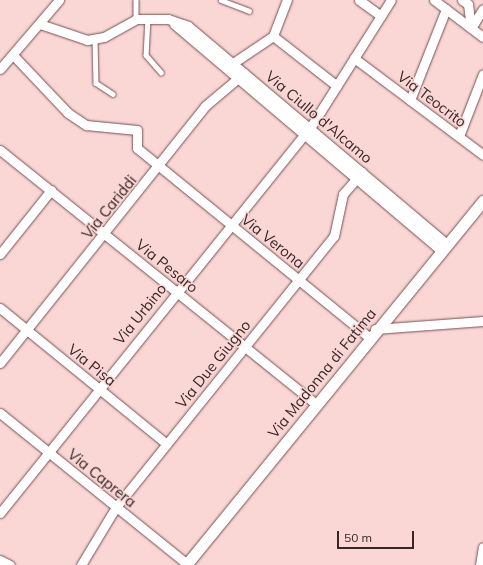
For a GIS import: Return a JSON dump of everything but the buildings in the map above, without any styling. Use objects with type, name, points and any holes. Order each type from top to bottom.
[{"type":"street","points":[[0,69],[59,0]]},
{"type":"street","points":[[233,63],[273,36],[287,0]]},
{"type":"street","points":[[359,0],[381,16]]},
{"type":"street","name":"Via Urbino","points":[[0,513],[47,452],[308,132],[391,0]]},
{"type":"street","points":[[434,0],[483,37]]},
{"type":"street","points":[[462,0],[468,4],[471,28]]},
{"type":"street","points":[[410,100],[446,9]]},
{"type":"street","points":[[471,28],[483,9]]},
{"type":"street","name":"Via Ciullo d'Alcamo","points":[[95,40],[136,19],[168,19],[194,30],[233,63],[241,75]]},
{"type":"street","name":"Via Ciullo d'Alcamo","points":[[168,19],[241,75],[445,248]]},
{"type":"street","points":[[40,24],[95,40]]},
{"type":"street","points":[[273,36],[337,86]]},
{"type":"street","name":"Via Verona","points":[[13,55],[68,113],[86,125],[137,130],[137,148],[298,280],[372,333]]},
{"type":"street","name":"Via Teocrito","points":[[354,58],[483,155]]},
{"type":"street","points":[[458,136],[483,74]]},
{"type":"street","name":"Via Cariddi","points":[[0,363],[105,234],[205,106],[241,75]]},
{"type":"street","name":"Via Pesaro","points":[[0,150],[316,404]]},
{"type":"street","name":"Via Due Giugno","points":[[81,565],[116,507],[334,236],[343,194],[359,175]]},
{"type":"street","points":[[0,254],[50,190]]},
{"type":"street","name":"Via Madonna di Fatima","points":[[187,565],[372,333],[483,202]]},
{"type":"street","name":"Via Pisa","points":[[0,308],[167,444]]},
{"type":"street","points":[[372,333],[483,321]]},
{"type":"street","name":"Via Caprera","points":[[0,414],[187,565]]},
{"type":"street","points":[[481,562],[483,547]]},
{"type":"street","points":[[0,560],[10,565]]},
{"type":"lane","points":[[136,0],[136,19]]},
{"type":"lane","points":[[221,0],[249,11]]},
{"type":"lane","points":[[148,18],[146,55],[161,72]]},
{"type":"lane","points":[[95,40],[96,84],[113,94]]}]
